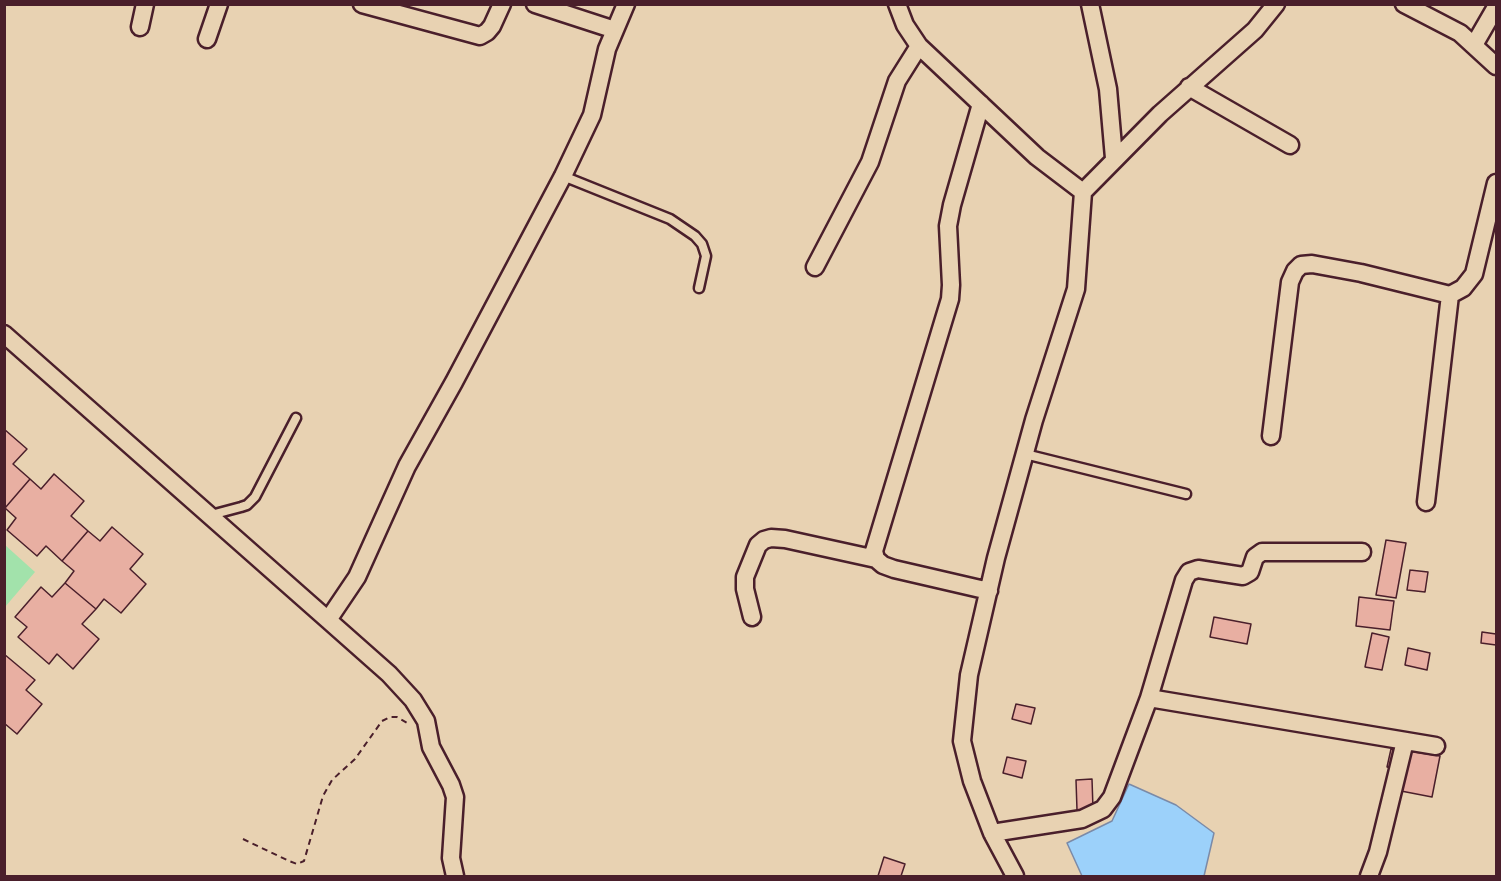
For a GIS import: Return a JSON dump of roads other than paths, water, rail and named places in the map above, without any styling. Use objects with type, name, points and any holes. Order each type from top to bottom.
[{"type":"street","points":[[140,27],[145,4]]},
{"type":"street","points":[[207,39],[219,4]]},
{"type":"street","points":[[362,4],[480,36],[492,26],[502,4]]},
{"type":"street","points":[[535,4],[615,30]]},
{"type":"street","points":[[328,620],[357,577],[407,466],[563,176],[592,115],[607,49],[626,4]]},
{"type":"street","points":[[897,4],[905,25],[919,46],[1037,158],[1083,192]]},
{"type":"street","points":[[1090,4],[1108,89],[1114,158]]},
{"type":"street","points":[[1015,876],[992,833],[972,782],[962,741],[969,675],[989,591],[1025,454],[1076,289],[1083,192],[1114,158],[1189,87],[1255,30],[1276,4]]},
{"type":"street","points":[[1404,4],[1460,33],[1497,66]]},
{"type":"street","points":[[1474,45],[1497,7]]},
{"type":"street","points":[[815,267],[870,162],[897,81],[919,46]]},
{"type":"street","points":[[1189,87],[1290,145]]},
{"type":"street","points":[[876,559],[875,542],[950,299],[948,225],[981,104]]},
{"type":"street","points":[[1271,436],[1290,282],[1301,265],[1312,264],[1361,273],[1450,295],[1463,288],[1474,274],[1497,183]]},
{"type":"street","points":[[1426,502],[1450,295]]},
{"type":"street","points":[[4,334],[328,620],[413,700],[426,721],[431,747],[452,785],[455,797],[451,858],[455,876]]},
{"type":"street","points":[[752,617],[745,590],[745,577],[758,545],[771,538],[876,559],[883,565],[894,569],[989,591]]},
{"type":"street","points":[[992,833],[1082,819],[1103,809],[1112,797],[1149,698],[1184,580],[1189,572],[1198,569],[1243,576],[1250,572],[1255,556],[1262,552],[1362,552]]},
{"type":"street","points":[[1149,698],[1436,746]]},
{"type":"street","points":[[1369,876],[1378,852],[1406,741]]},
{"type":"lane","points":[[563,176],[670,219],[695,236],[702,244],[706,256],[699,288]]},
{"type":"lane","points":[[210,515],[247,505],[255,497],[296,418]]},
{"type":"lane","points":[[1025,454],[1186,494]]},
{"type":"water","points":[[1129,784],[1176,805],[1214,833],[1204,876],[1082,876],[1067,843],[1112,821]]}]
